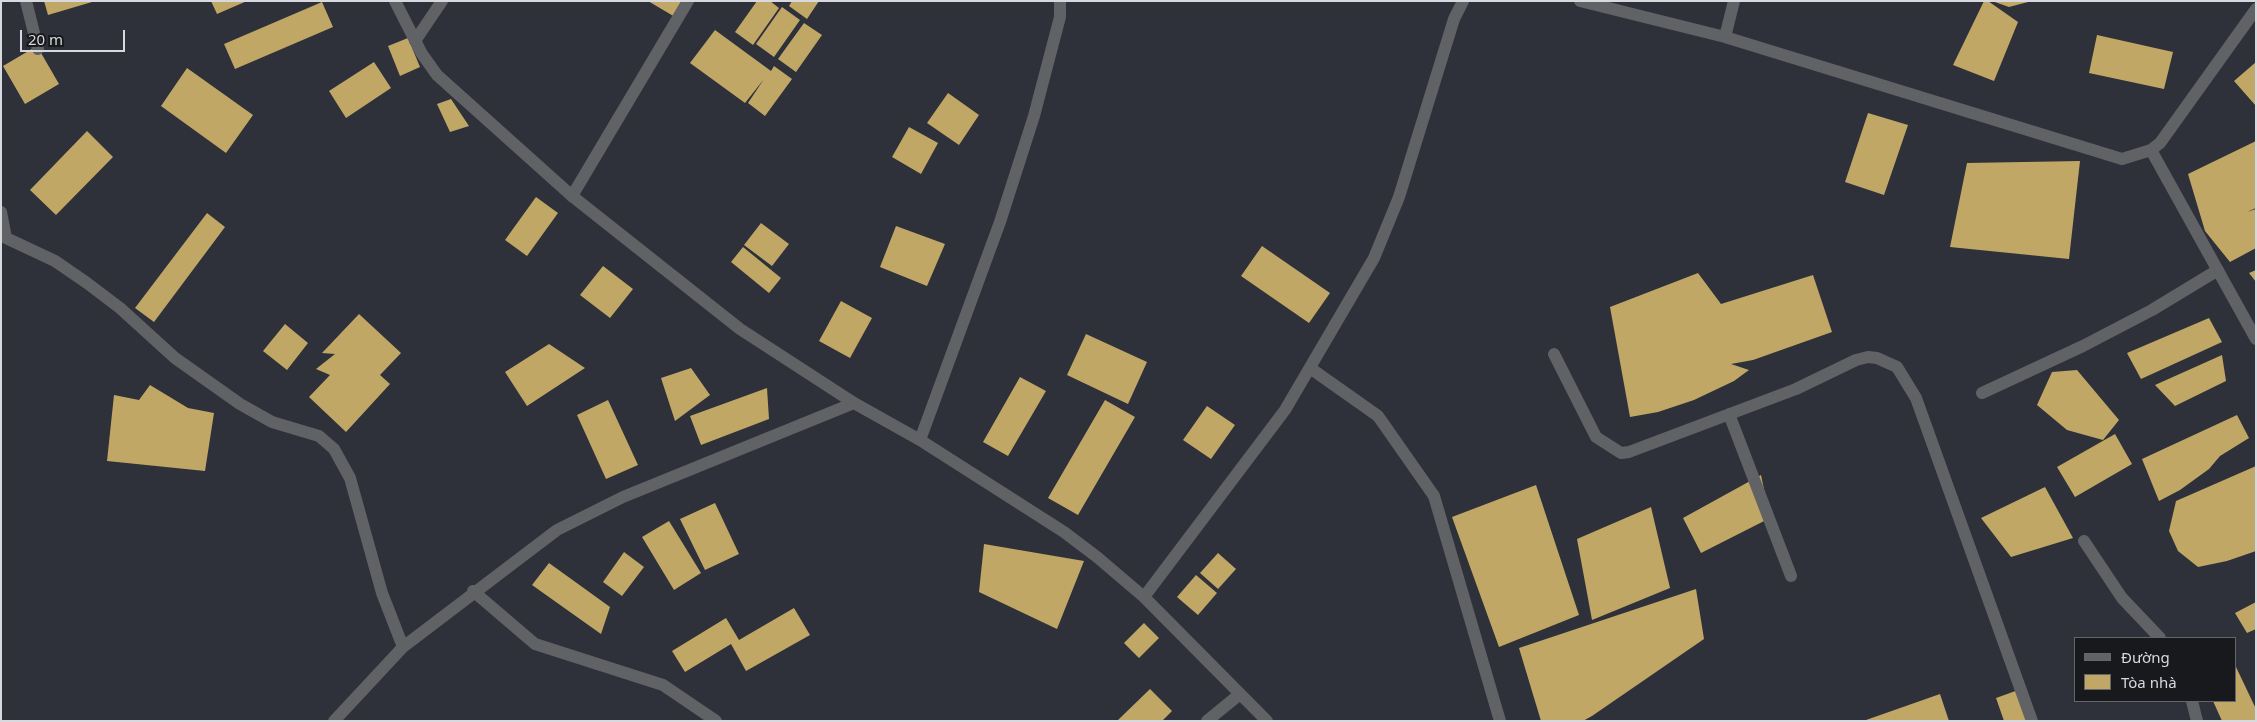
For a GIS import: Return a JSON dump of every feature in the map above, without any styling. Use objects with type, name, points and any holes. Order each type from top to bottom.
[{"type":"street","points":[[26,1],[38,49]]},
{"type":"street","points":[[395,1],[415,42],[437,75],[572,196],[740,329],[854,403],[920,440],[1064,532],[1144,597],[1267,721]]},
{"type":"street","points":[[415,42],[442,1]]},
{"type":"street","points":[[572,196],[688,1]]},
{"type":"street","points":[[920,440],[1000,222],[1034,116],[1060,17],[1060,1]]},
{"type":"street","points":[[1144,597],[1285,410],[1374,258],[1399,197],[1454,19],[1463,1]]},
{"type":"street","points":[[1580,1],[1725,37],[2122,158],[2151,150],[2168,132],[2256,9]]},
{"type":"street","points":[[1725,37],[1734,1]]},
{"type":"street","points":[[2151,150],[2256,339]]},
{"type":"street","points":[[1,212],[6,238],[55,261],[87,283],[120,308],[175,358],[240,404],[272,422],[319,436],[334,449],[350,478],[382,593],[403,647]]},
{"type":"street","points":[[1982,394],[2083,346],[2218,270]]},
{"type":"street","points":[[1554,354],[1596,437],[1620,453],[1629,452],[1796,389],[1856,360],[1877,358],[1897,367],[1916,398],[2032,721]]},
{"type":"street","points":[[1310,368],[1378,416],[1434,496],[1500,721]]},
{"type":"street","points":[[334,721],[403,647],[557,530],[623,497],[854,403]]},
{"type":"street","points":[[1729,414],[1791,576]]},
{"type":"street","points":[[2084,542],[2122,598],[2159,637]]},
{"type":"street","points":[[473,592],[534,644],[664,685],[716,721]]},
{"type":"street","points":[[1207,721],[1240,694]]},
{"type":"street","points":[[2192,702],[2197,721]]},
{"type":"building","points":[[44,1],[92,1],[92,2],[48,15]]},
{"type":"building","points":[[211,1],[247,1],[217,14]]},
{"type":"building","points":[[648,1],[685,1],[675,17]]},
{"type":"building","points":[[757,1],[770,1],[779,8],[753,45],[735,32]]},
{"type":"building","points":[[792,1],[819,1],[807,19],[789,6]]},
{"type":"building","points":[[1984,1],[1988,1],[2018,22],[1994,81],[1953,65]]},
{"type":"building","points":[[1992,1],[2028,1],[2028,2],[2009,7]]},
{"type":"building","points":[[322,2],[333,27],[235,69],[224,44]]},
{"type":"building","points":[[782,7],[800,20],[774,57],[756,44]]},
{"type":"building","points":[[804,23],[822,35],[796,72],[778,59]]},
{"type":"building","points":[[715,30],[771,71],[774,66],[792,79],[765,116],[748,103],[764,79],[745,103],[690,63]]},
{"type":"building","points":[[2097,35],[2173,52],[2164,89],[2089,73]]},
{"type":"building","points":[[408,38],[420,67],[400,76],[388,46]]},
{"type":"building","points":[[37,46],[59,84],[25,104],[3,66]]},
{"type":"building","points":[[374,62],[391,88],[346,118],[329,91]]},
{"type":"building","points":[[2256,62],[2256,106],[2234,81]]},
{"type":"building","points":[[187,68],[253,115],[226,153],[161,106]]},
{"type":"building","points":[[948,93],[979,115],[959,145],[927,123]]},
{"type":"building","points":[[451,99],[469,126],[450,132],[437,104]]},
{"type":"building","points":[[1868,113],[1908,125],[1884,195],[1845,182]]},
{"type":"building","points":[[909,127],[938,143],[921,174],[892,157]]},
{"type":"building","points":[[87,131],[113,157],[56,215],[30,190]]},
{"type":"building","points":[[2256,141],[2256,208],[2247,212],[2256,209],[2256,248],[2230,262],[2205,231],[2188,174]]},
{"type":"building","points":[[2080,161],[2069,259],[1950,247],[1967,163]]},
{"type":"building","points":[[536,197],[558,213],[527,256],[505,240]]},
{"type":"building","points":[[207,213],[225,227],[154,322],[135,308]]},
{"type":"building","points":[[761,223],[789,244],[772,266],[744,245]]},
{"type":"building","points":[[896,226],[945,244],[927,286],[880,267]]},
{"type":"building","points":[[1262,246],[1330,293],[1309,323],[1241,276]]},
{"type":"building","points":[[743,247],[781,278],[769,293],[731,262]]},
{"type":"building","points":[[603,266],[633,289],[610,318],[580,295]]},
{"type":"building","points":[[2256,270],[2256,282],[2249,273]]},
{"type":"building","points":[[1698,273],[1721,304],[1813,275],[1832,332],[1753,360],[1731,364],[1749,370],[1734,381],[1694,400],[1658,412],[1630,417],[1610,307]]},
{"type":"building","points":[[841,301],[872,318],[850,358],[819,341]]},
{"type":"building","points":[[359,314],[401,353],[380,375],[390,384],[346,432],[309,397],[330,375],[316,369],[335,354],[322,353]]},
{"type":"building","points":[[2209,318],[2222,342],[2141,379],[2127,353]]},
{"type":"building","points":[[285,324],[308,343],[287,370],[263,351]]},
{"type":"building","points":[[1086,334],[1147,362],[1128,404],[1067,375]]},
{"type":"building","points":[[549,344],[585,368],[527,406],[505,372]]},
{"type":"building","points":[[2222,355],[2226,381],[2175,406],[2155,385]]},
{"type":"building","points":[[691,368],[710,395],[675,421],[661,378]]},
{"type":"building","points":[[2077,370],[2119,420],[2103,440],[2067,430],[2037,405],[2052,372]]},
{"type":"building","points":[[1020,377],[1046,391],[1008,456],[983,442]]},
{"type":"building","points":[[150,385],[188,408],[214,413],[205,471],[107,461],[114,395],[139,400]]},
{"type":"building","points":[[767,388],[769,419],[701,445],[690,416]]},
{"type":"building","points":[[608,400],[638,465],[606,479],[577,415]]},
{"type":"building","points":[[1105,400],[1135,417],[1078,515],[1048,498]]},
{"type":"building","points":[[1207,406],[1235,425],[1211,459],[1183,440]]},
{"type":"building","points":[[2237,415],[2249,438],[2220,456],[2209,469],[2180,490],[2159,501],[2142,459]]},
{"type":"building","points":[[2115,434],[2132,464],[2075,497],[2057,467]]},
{"type":"building","points":[[2256,466],[2256,551],[2227,561],[2198,567],[2178,551],[2169,531],[2176,501]]},
{"type":"building","points":[[1761,475],[1770,518],[1701,553],[1683,518]]},
{"type":"building","points":[[1536,485],[1579,615],[1499,647],[1452,517]]},
{"type":"building","points":[[2045,487],[2073,538],[2011,557],[1981,518]]},
{"type":"building","points":[[715,503],[739,554],[705,570],[680,519]]},
{"type":"building","points":[[1651,507],[1670,588],[1592,620],[1577,539]]},
{"type":"building","points":[[669,521],[701,573],[674,590],[642,537]]},
{"type":"building","points":[[984,544],[1084,561],[1057,629],[979,592]]},
{"type":"building","points":[[624,552],[644,567],[622,596],[603,582]]},
{"type":"building","points":[[1218,553],[1236,569],[1218,589],[1200,573]]},
{"type":"building","points":[[549,563],[610,607],[601,634],[532,585]]},
{"type":"building","points":[[1196,575],[1217,593],[1198,615],[1177,597]]},
{"type":"building","points":[[1696,589],[1704,639],[1583,721],[1541,721],[1519,648]]},
{"type":"building","points":[[2256,602],[2256,629],[2247,633],[2235,613]]},
{"type":"building","points":[[794,608],[810,635],[746,671],[731,644],[685,672],[672,651],[726,618],[739,640]]},
{"type":"building","points":[[1144,623],[1159,638],[1139,658],[1124,643]]},
{"type":"building","points":[[2237,669],[2256,709],[2256,721],[2222,721],[2213,702],[2237,702]]},
{"type":"building","points":[[1150,689],[1172,711],[1162,721],[1117,721]]},
{"type":"building","points":[[2021,689],[2033,721],[2004,721],[1996,698]]},
{"type":"building","points":[[1940,694],[1949,721],[1866,721],[1866,720]]}]
